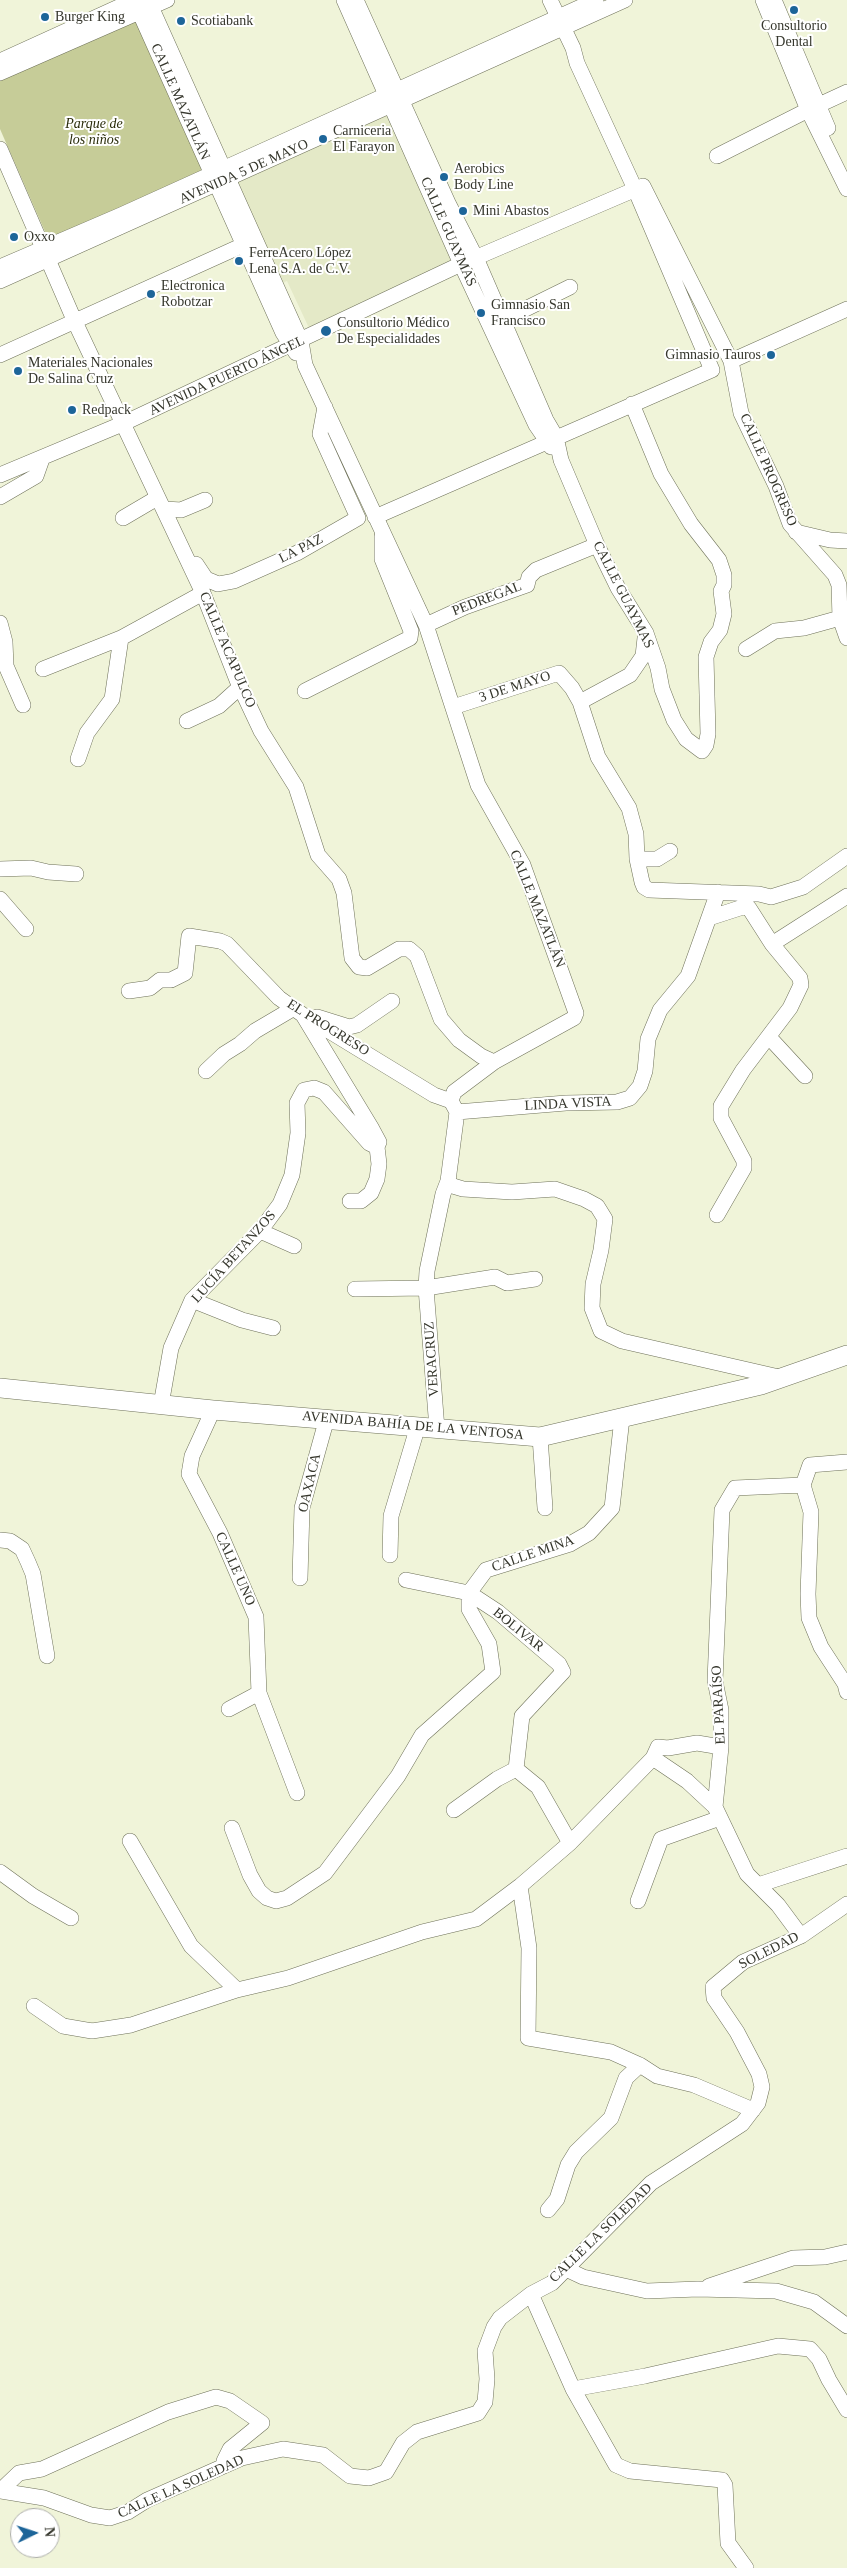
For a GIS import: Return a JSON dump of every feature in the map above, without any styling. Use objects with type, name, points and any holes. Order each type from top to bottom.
[{"type":"main road","name":"AVENIDA BAHÍA DE LA VENTOSA","points":[[0,1388],[213,1410],[327,1418],[418,1429],[540,1437],[761,1385],[779,1377],[847,1355]]},
{"type":"street","points":[[0,61],[141,4],[167,0]]},
{"type":"street","name":"CALLE GUAYMAS","points":[[344,0],[476,258],[496,323],[536,425],[551,440],[618,588],[646,633],[658,668],[662,688],[674,720],[686,739],[702,751],[706,745],[708,734],[706,657],[711,642],[720,630],[724,614],[721,591],[724,585],[719,560],[690,524],[661,474],[632,404]]},
{"type":"street","name":"CALLE GUAYMAS","points":[[356,0],[461,264],[496,323]]},
{"type":"street","name":"CALLE PROGRESO","points":[[550,0],[567,16],[577,63],[639,188],[731,361],[741,413],[776,486],[790,524],[835,576],[839,585],[840,618],[847,636]]},
{"type":"street","name":"AVENIDA 5 DE MAYO","points":[[0,281],[46,255],[394,98],[567,16],[596,0]]},
{"type":"street","name":"AVENIDA 5 DE MAYO","points":[[567,16],[625,0]]},
{"type":"street","points":[[763,0],[813,107],[847,173]]},
{"type":"street","points":[[774,0],[813,107],[847,189]]},
{"type":"street","points":[[0,73],[141,4]]},
{"type":"street","name":"CALLE MAZATLÁN","points":[[141,4],[305,365],[426,625],[478,785],[523,865],[576,1013],[574,1018],[494,1062],[454,1092],[454,1106]]},
{"type":"street","points":[[717,156],[813,107],[847,92]]},
{"type":"street","name":"CALLE ACAPULCO","points":[[0,149],[75,322],[203,593],[240,686],[261,731],[296,787],[318,856],[338,879],[344,892],[352,958],[359,967],[367,968],[399,949],[409,949],[417,956],[440,1019],[459,1040],[481,1056],[494,1062]]},
{"type":"street","name":"CALLE PROGRESO","points":[[632,404],[712,370],[639,188]]},
{"type":"street","name":"AVENIDA PUERTO ÁNGEL","points":[[0,475],[122,424],[296,344],[461,264],[639,188]]},
{"type":"street","points":[[0,355],[250,242]]},
{"type":"street","name":"AVENIDA 5 DE MAYO","points":[[0,267],[46,255]]},
{"type":"street","points":[[496,323],[570,287]]},
{"type":"street","points":[[731,361],[847,309]]},
{"type":"street","points":[[375,517],[632,404]]},
{"type":"street","name":"LA PAZ","points":[[161,504],[181,530],[199,570],[206,579],[218,584],[234,581],[297,553],[358,518],[320,434],[325,407]]},
{"type":"street","points":[[0,497],[36,476],[42,459]]},
{"type":"street","points":[[123,518],[161,504],[181,510],[205,500]]},
{"type":"street","name":"CALLE MAZATLÁN","points":[[305,691],[410,638],[411,631],[382,559],[382,532]]},
{"type":"street","points":[[796,532],[830,540],[847,541]]},
{"type":"street","name":"PEDREGAL","points":[[426,625],[466,607],[527,585],[529,578],[536,570],[597,545]]},
{"type":"street","points":[[43,669],[121,638],[203,593]]},
{"type":"street","points":[[746,649],[775,632],[804,628],[840,618]]},
{"type":"street","points":[[0,623],[5,642],[6,666],[24,705]]},
{"type":"street","points":[[646,633],[643,656],[630,675],[580,702],[598,757],[629,808],[636,834],[637,859],[644,887],[649,890],[718,892],[771,897],[790,892],[820,875],[847,856]]},
{"type":"street","points":[[78,759],[87,733],[112,699],[121,638]]},
{"type":"street","name":"3 DE MAYO","points":[[453,707],[560,673],[580,702]]},
{"type":"street","points":[[187,721],[219,706],[240,686]]},
{"type":"street","points":[[637,859],[657,858],[670,851]]},
{"type":"street","points":[[0,869],[31,868],[48,872],[76,874]]},
{"type":"street","name":"LINDA VISTA","points":[[454,1106],[617,1102],[630,1098],[640,1086],[645,1071],[648,1040],[660,1010],[684,983],[718,892]]},
{"type":"street","points":[[772,944],[847,896]]},
{"type":"street","points":[[0,899],[26,930]]},
{"type":"street","points":[[709,918],[743,907],[749,908],[772,944],[800,978],[801,985],[790,1008],[743,1070],[721,1106],[721,1118],[744,1161],[744,1168],[717,1215]]},
{"type":"street","name":"EL PROGRESO","points":[[129,991],[150,988],[160,980],[171,980],[185,973],[188,936],[227,944],[279,998],[298,1012],[454,1106]]},
{"type":"street","points":[[206,1071],[224,1054],[240,1044],[255,1031],[298,1012],[324,1018],[349,1027],[364,1021],[392,1002]]},
{"type":"street","points":[[298,1012],[372,1129],[378,1142],[379,1164],[371,1193],[361,1201],[350,1201]]},
{"type":"street","points":[[769,1037],[805,1076]]},
{"type":"street","name":"LUCÍA BETANZOS","points":[[161,1405],[171,1348],[192,1300],[260,1231],[280,1204],[292,1175],[298,1134],[297,1103],[304,1090],[314,1088],[324,1092],[369,1143],[378,1147]]},
{"type":"street","points":[[426,1288],[427,1271],[443,1194],[448,1180],[454,1106]]},
{"type":"street","points":[[448,1180],[453,1186],[463,1189],[512,1192],[555,1189],[584,1199],[597,1206],[605,1219],[593,1284],[592,1308],[601,1331],[622,1341],[779,1377]]},
{"type":"street","points":[[260,1231],[294,1246]]},
{"type":"street","points":[[355,1289],[426,1288],[495,1278],[508,1283],[535,1279]]},
{"type":"street","name":"VERACRUZ","points":[[426,1288],[438,1429]]},
{"type":"street","points":[[192,1300],[242,1320],[273,1328]]},
{"type":"street","name":"CALLE UNO","points":[[213,1410],[192,1456],[189,1474],[220,1533],[256,1617],[259,1693],[297,1792]]},
{"type":"street","name":"OAXACA","points":[[300,1578],[302,1508],[327,1418]]},
{"type":"street","name":"CALLE MINA","points":[[469,1594],[486,1570],[570,1544],[589,1533],[603,1520],[612,1508],[622,1418]]},
{"type":"street","points":[[390,1555],[391,1516],[418,1429]]},
{"type":"street","points":[[540,1437],[545,1508]]},
{"type":"street","points":[[847,1462],[810,1465],[803,1485],[811,1512],[809,1618],[821,1647],[845,1684],[847,1692]]},
{"type":"street","name":"EL PARAÍSO","points":[[718,1812],[721,1710],[715,1681],[722,1510],[735,1488],[803,1485]]},
{"type":"street","points":[[0,1540],[10,1541],[22,1549],[33,1574],[47,1656]]},
{"type":"street","points":[[232,1828],[250,1875],[259,1891],[276,1901],[287,1898],[325,1873],[398,1776],[422,1735],[493,1672],[489,1644],[469,1609],[469,1594],[406,1580]]},
{"type":"street","name":"BOLIVAR","points":[[469,1594],[498,1612],[559,1664],[563,1672],[522,1716],[516,1769]]},
{"type":"street","points":[[229,1709],[259,1693]]},
{"type":"street","points":[[34,2006],[63,2026],[92,2031],[131,2025],[237,1990],[288,1978],[422,1932],[476,1919],[520,1886],[570,1843],[653,1758],[658,1746],[668,1748],[697,1744],[721,1746]]},
{"type":"street","points":[[653,1758],[687,1781],[718,1812],[735,1844],[747,1874],[778,1905],[801,1936]]},
{"type":"street","points":[[454,1810],[497,1779],[516,1769],[538,1787],[570,1843]]},
{"type":"street","points":[[638,1901],[662,1839],[718,1812]]},
{"type":"street","points":[[130,1841],[191,1946],[237,1990]]},
{"type":"street","points":[[758,1885],[847,1856]]},
{"type":"street","points":[[0,1872],[34,1896],[71,1918]]},
{"type":"street","points":[[520,1886],[528,1948],[528,2038],[611,2052],[640,2065],[657,2076],[694,2085],[753,2110]]},
{"type":"street","name":"SOLEDAD","points":[[751,2061],[737,2032],[714,1998],[712,1987],[743,1962],[801,1936],[847,1904]]},
{"type":"street","name":"CALLE LA SOLEDAD","points":[[0,2491],[44,2498],[91,2515],[110,2518],[128,2512],[147,2500],[242,2458],[283,2448],[323,2456],[350,2476],[369,2478],[386,2472],[403,2443],[417,2432],[465,2419],[478,2413],[485,2402],[487,2379],[485,2351],[494,2327],[500,2318],[531,2294],[552,2283],[651,2183],[742,2124],[753,2110],[761,2095],[762,2087],[759,2074],[751,2061]]},
{"type":"street","points":[[548,2210],[557,2199],[568,2165],[576,2152],[611,2118],[626,2078],[640,2065]]},
{"type":"street","points":[[698,2289],[793,2258],[825,2257],[847,2252]]},
{"type":"street","points":[[566,2269],[583,2277],[647,2291],[698,2289],[776,2291],[814,2302],[847,2326]]},
{"type":"street","points":[[531,2294],[572,2389],[616,2465],[630,2471],[722,2480],[725,2485],[728,2543],[746,2568]]},
{"type":"street","points":[[572,2389],[645,2376],[778,2346],[810,2350],[819,2359],[847,2410]]},
{"type":"street","points":[[0,2491],[19,2473],[42,2469],[168,2412],[216,2397],[230,2401],[262,2423],[230,2449],[224,2461],[242,2458]]},
{"type":"shaded area","points":[[390,113],[457,260],[309,328],[287,281],[282,283],[237,183]]},
{"type":"green space","name":"Parque de los niños","points":[[138,18],[207,174],[50,243],[0,129],[0,80]]},
{"type":"place","name":"Consultorio Dental","points":[[794,10]]},
{"type":"place","name":"Burger King","points":[[45,17]]},
{"type":"place","name":"Scotiabank","points":[[181,21]]},
{"type":"place","name":"Carniceria El Farayon","points":[[323,139]]},
{"type":"place","name":"Aerobics Body Line","points":[[444,177]]},
{"type":"place","name":"Mini Abastos","points":[[463,211]]},
{"type":"place","name":"Oxxo","points":[[14,237]]},
{"type":"place","name":"FerreAcero López Lena S.A. de C.V.","points":[[239,261]]},
{"type":"place","name":"Electronica Robotzar","points":[[151,294]]},
{"type":"place","name":"Gimnasio San Francisco","points":[[481,313]]},
{"type":"place","name":"Consultorio Médico De Especialidades","points":[[326,331]]},
{"type":"place","name":"Gimnasio Tauros","points":[[771,355]]},
{"type":"place","name":"Materiales Nacionales De Salina Cruz","points":[[18,371]]},
{"type":"place","name":"Redpack","points":[[72,410]]}]
